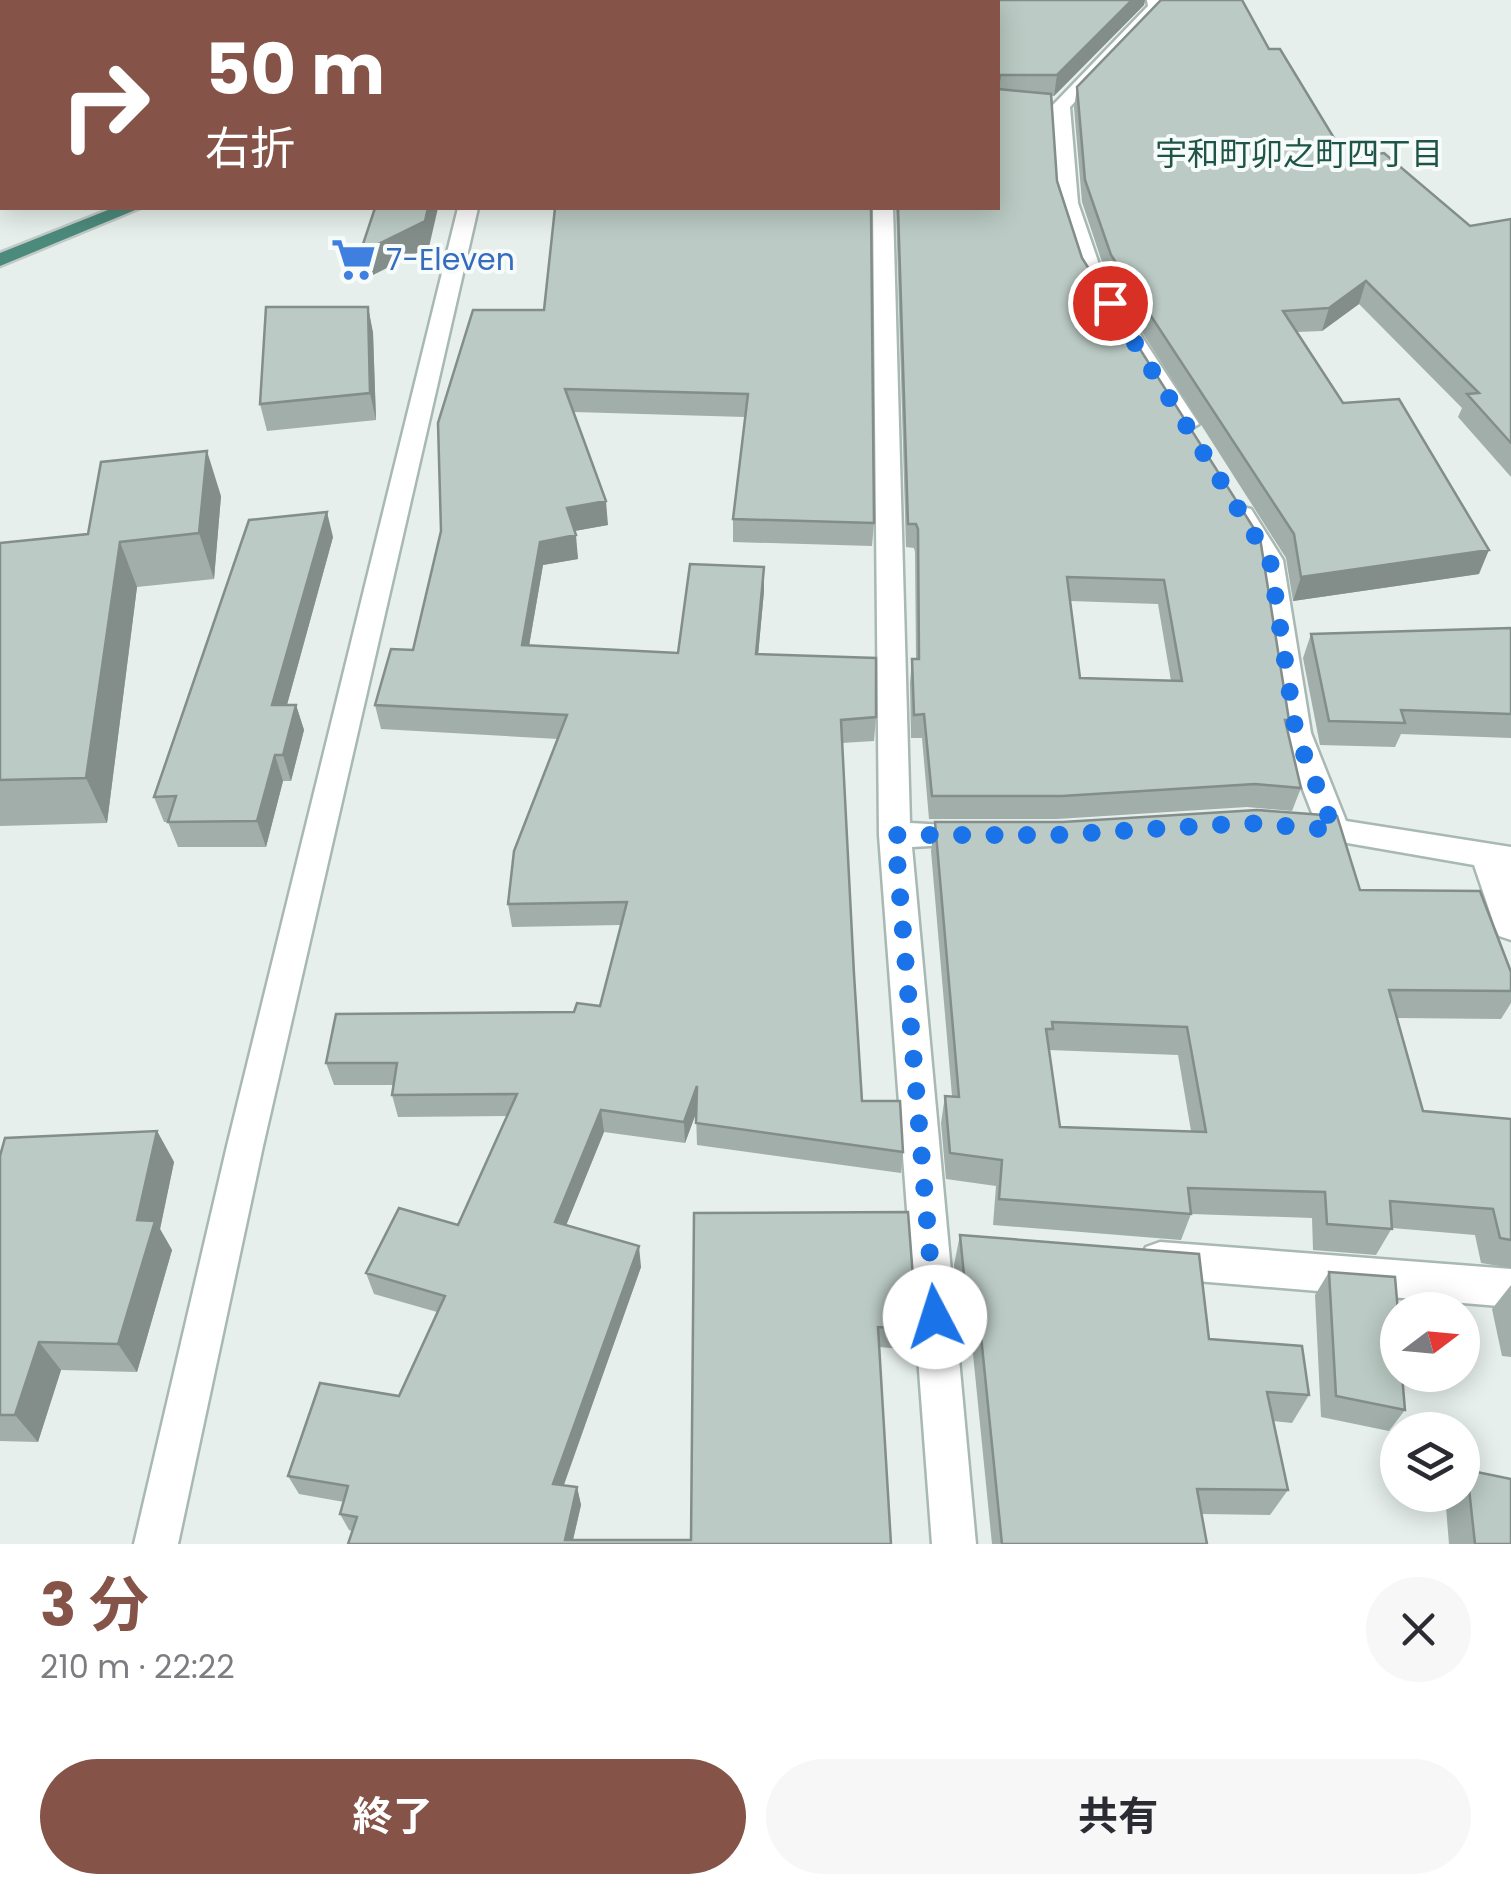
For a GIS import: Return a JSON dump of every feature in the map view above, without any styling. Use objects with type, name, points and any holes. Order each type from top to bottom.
[{"type":"highway","points":[[0,260],[125,210]]},
{"type":"street","points":[[1154,0],[1156,7],[1053,106],[1068,203],[1093,278],[1202,448]]},
{"type":"street","points":[[156,1544],[244,1146],[468,210]]},
{"type":"street","points":[[883,210],[895,835],[954,1544]]},
{"type":"street","points":[[1231,496],[1270,560],[1296,734],[1334,830]]},
{"type":"street","points":[[1282,826],[1334,830],[1499,858],[1511,927]]},
{"type":"street","points":[[895,835],[1003,835]]},
{"type":"street","points":[[929,1241],[968,1244]]},
{"type":"street","points":[[1123,1257],[1511,1288]]},
{"type":"building","points":[[1000,0],[1132,0],[1057,75],[1000,75]]},
{"type":"building","points":[[1161,0],[1242,0],[1269,49],[1280,49],[1340,148],[1351,147],[1362,156],[1384,153],[1470,226],[1511,219],[1511,443],[1467,394],[1479,393],[1366,281],[1329,308],[1283,311],[1343,403],[1399,399],[1489,550],[1301,577],[1294,534],[1111,255],[1085,180],[1077,87]]},
{"type":"building","points":[[1000,89],[1051,94],[1057,181],[1082,258],[1260,538],[1289,720],[1285,720],[1301,788],[1255,784],[1062,796],[932,796],[924,714],[914,715],[912,659],[919,659],[918,529],[916,524],[908,524],[898,210],[1000,210]],"holes":[[[1067,577],[1164,580],[1182,681],[1080,678]]]},
{"type":"building","points":[[374,210],[428,210],[425,221],[360,253]]},
{"type":"building","points":[[555,210],[871,210],[874,523],[733,519],[748,394],[565,389],[606,501],[567,508],[576,535],[540,542],[522,645],[678,653],[690,564],[764,567],[756,654],[876,658],[876,717],[841,720],[854,974],[862,1101],[900,1101],[903,1152],[696,1123],[697,1086],[684,1122],[601,1110],[555,1222],[639,1246],[553,1484],[577,1487],[565,1540],[691,1540],[694,1213],[908,1212],[917,1330],[878,1327],[891,1544],[348,1544],[357,1517],[340,1514],[348,1486],[288,1476],[320,1383],[399,1396],[445,1296],[366,1273],[399,1208],[458,1225],[517,1094],[392,1095],[397,1063],[326,1063],[336,1014],[574,1012],[577,1003],[600,1006],[627,902],[508,904],[514,851],[567,715],[375,705],[391,649],[413,650],[441,531],[438,423],[473,310],[544,310]]},
{"type":"building","points":[[266,307],[368,307],[370,393],[260,404]]},
{"type":"building","points":[[207,451],[199,533],[120,542],[86,778],[0,780],[0,543],[88,534],[101,462]]},
{"type":"building","points":[[327,512],[272,705],[296,705],[283,755],[275,755],[257,821],[168,822],[176,796],[154,797],[249,520]]},
{"type":"building","points":[[1511,628],[1511,714],[1401,710],[1405,723],[1329,721],[1311,634]]},
{"type":"building","points":[[1257,810],[1337,816],[1360,890],[1480,891],[1511,972],[1511,991],[1389,990],[1423,1111],[1511,1119],[1511,1240],[1500,1238],[1493,1209],[1390,1201],[1392,1229],[1327,1224],[1325,1192],[1188,1188],[1191,1214],[999,1199],[1002,1160],[950,1153],[945,1096],[959,1097],[935,822],[1063,822]],"holes":[[[1052,1022],[1187,1027],[1206,1132],[1060,1127],[1046,1029],[1053,1029]]]},
{"type":"building","points":[[157,1131],[137,1220],[155,1221],[118,1344],[39,1342],[15,1415],[0,1415],[0,1156],[5,1138]]},
{"type":"building","points":[[960,1235],[1199,1254],[1209,1339],[1302,1346],[1309,1395],[1267,1392],[1288,1490],[1197,1489],[1207,1544],[1002,1544],[980,1326],[969,1325]]},
{"type":"building","points":[[1329,1272],[1395,1277],[1396,1292],[1380,1292],[1380,1392],[1403,1392],[1405,1410],[1336,1396]]},
{"type":"building","points":[[1480,1473],[1511,1479],[1511,1544],[1475,1544],[1472,1512],[1480,1512]]},
{"type":"place","name":"7-Eleven","points":[[353,260]]},
{"type":"district","name":"宇和町卯之町四丁目","points":[[1299,154]]},
{"type":"route","points":[[935,1317],[895,835],[1056,835],[1248,823],[1334,830],[1296,734],[1270,560],[1110,303]]}]
